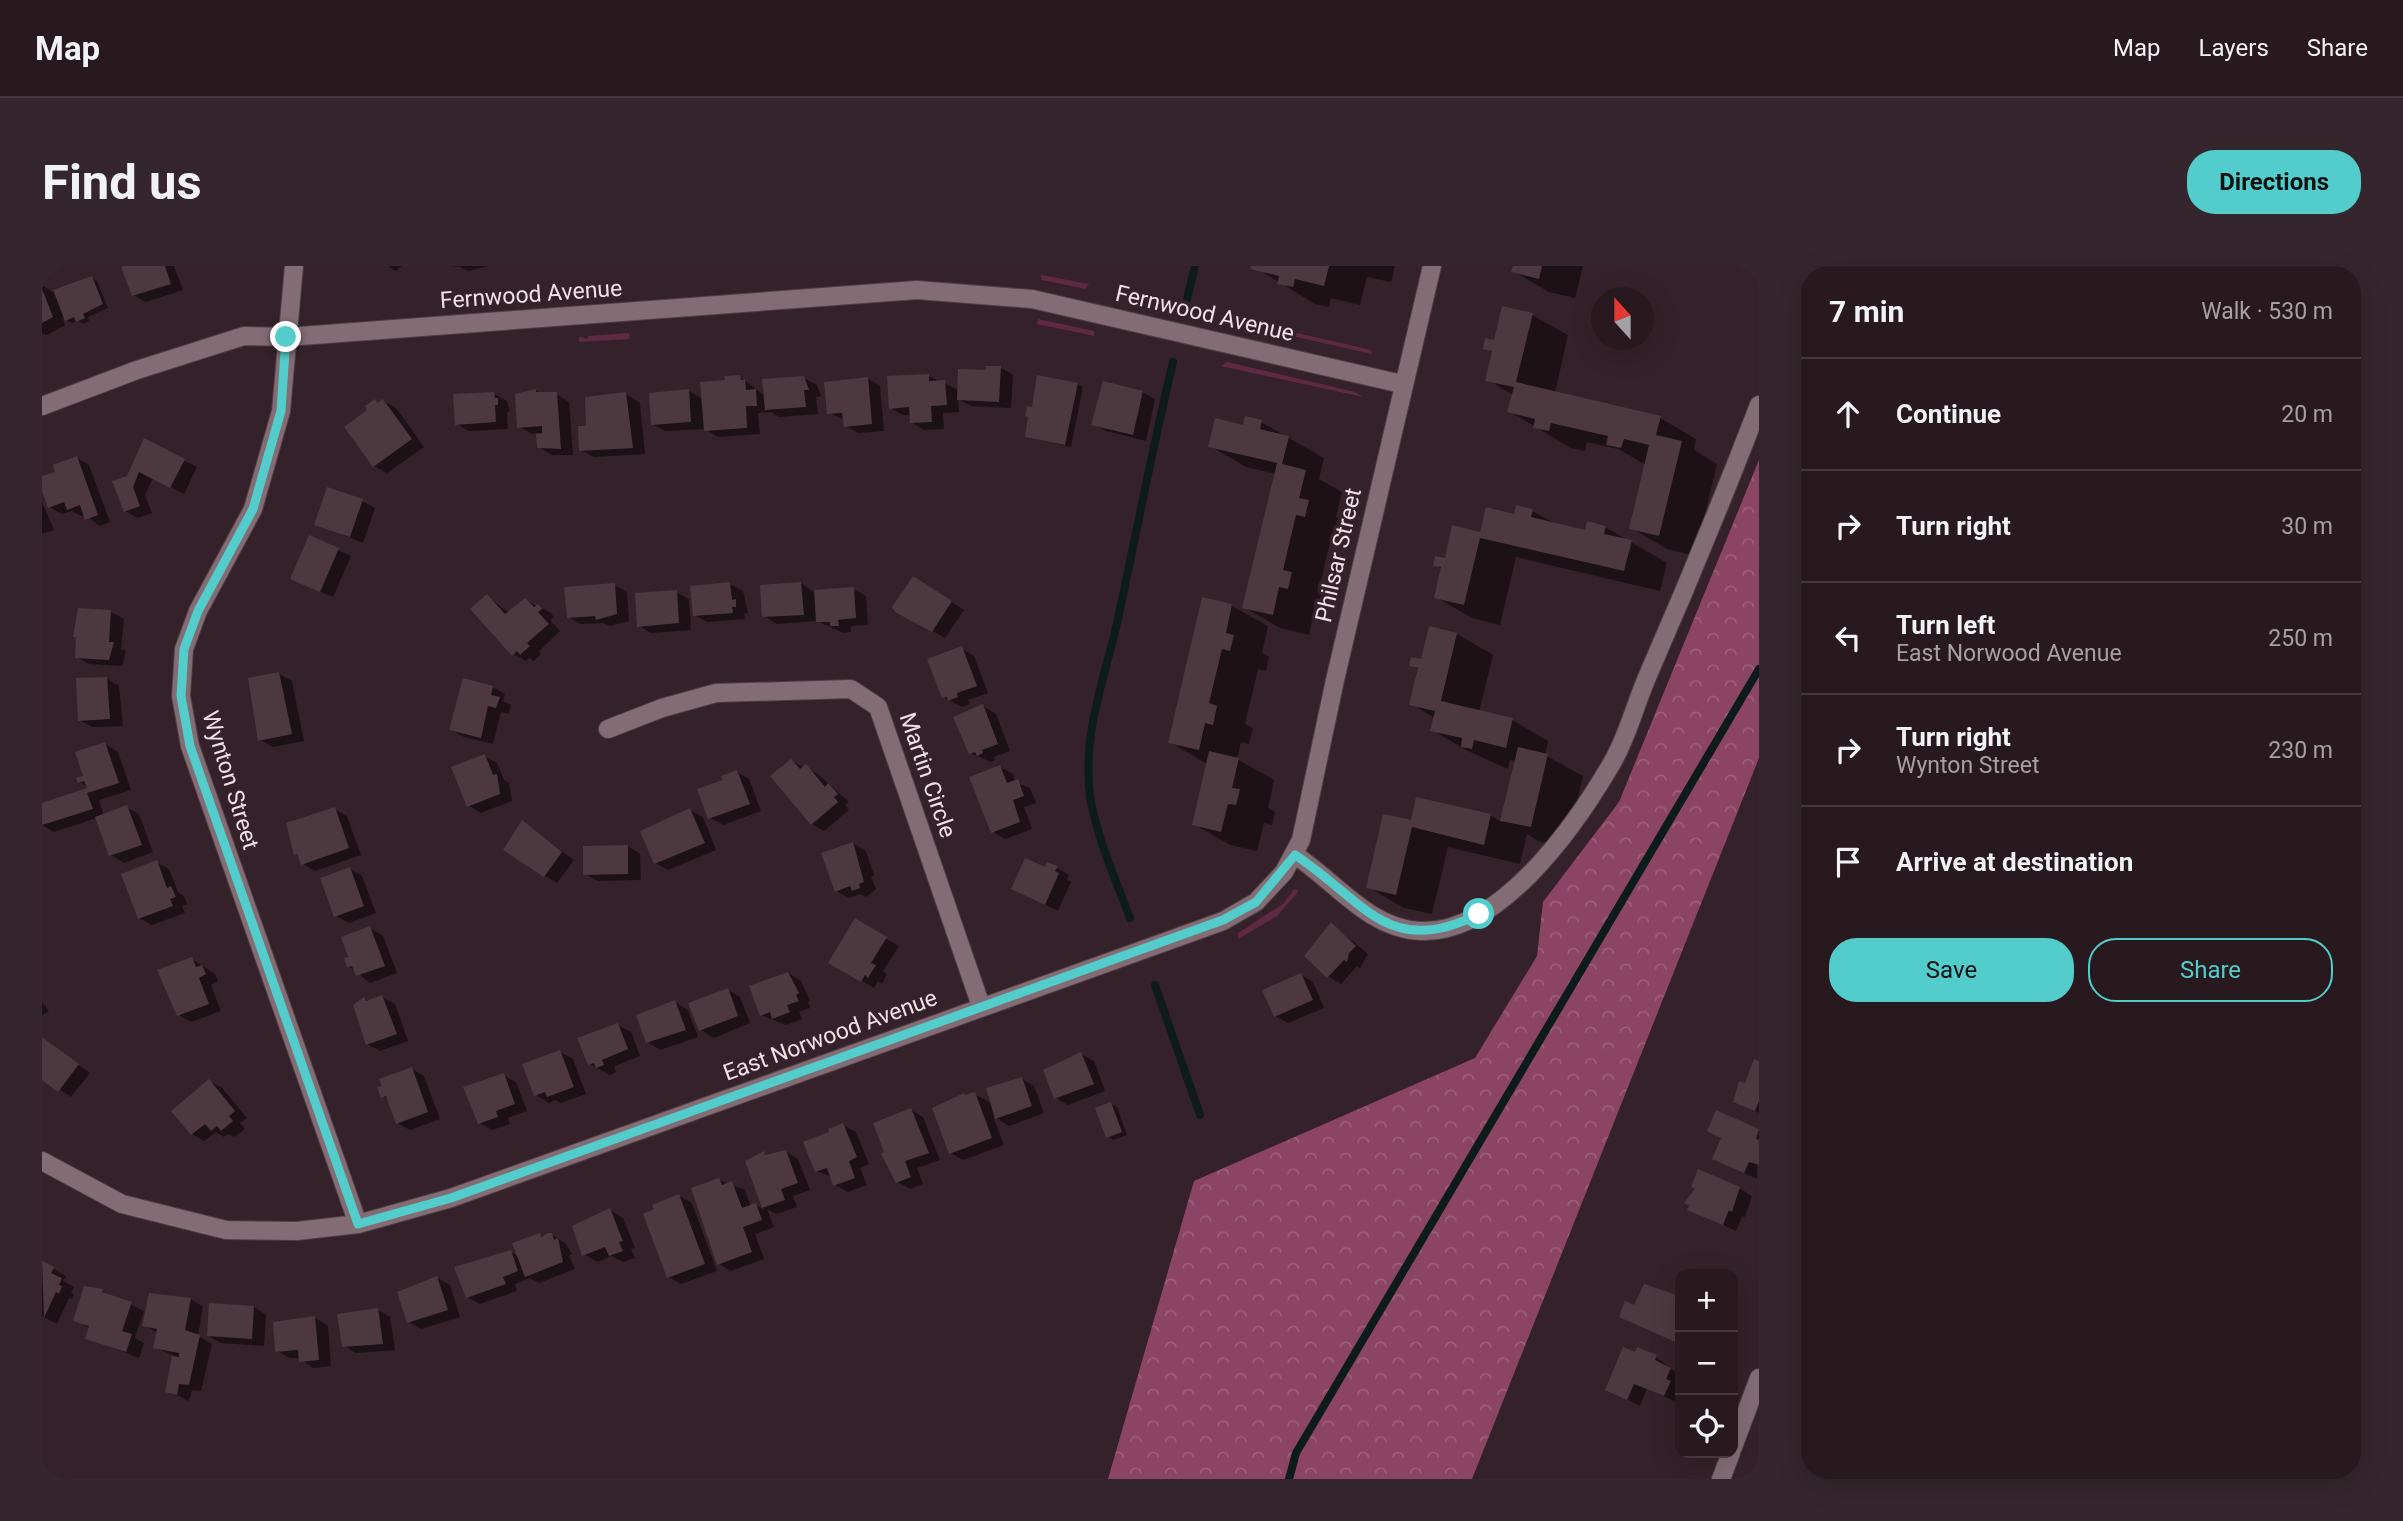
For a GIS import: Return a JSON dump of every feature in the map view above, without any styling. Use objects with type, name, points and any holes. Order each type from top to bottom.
[{"type":"street","name":"Wynton Street","points":[[294,266],[281,411],[253,509],[198,611],[184,649],[181,696],[190,746],[358,1224]]},
{"type":"street","name":"Philsar Street","points":[[1295,855],[1301,840],[1402,384],[1432,266]]},
{"type":"street","name":"Fernwood Avenue","points":[[42,406],[137,370],[244,336],[286,337],[917,290],[1032,299],[1402,384]]},
{"type":"street","points":[[1295,855],[1321,872],[1366,911],[1386,924],[1419,932],[1454,926],[1479,914],[1503,898],[1551,853],[1610,767],[1702,553],[1759,405]]},
{"type":"street","name":"Martin Circle","points":[[608,729],[662,708],[716,693],[852,689],[878,708],[981,1006]]},
{"type":"street","name":"East Norwood Avenue","points":[[42,1161],[122,1204],[226,1230],[297,1231],[358,1224],[451,1198],[1223,920],[1256,902],[1295,855]]},
{"type":"street","points":[[1738,1434],[1759,1378]]},
{"type":"street","points":[[1721,1479],[1729,1458]]},
{"type":"shaded area","points":[[1041,275],[1089,284],[1086,289],[1042,280]]},
{"type":"shaded area","points":[[1119,292],[1208,312],[1202,314],[1166,309],[1120,297]]},
{"type":"shaded area","points":[[1232,318],[1371,350],[1372,354],[1235,323]]},
{"type":"shaded area","points":[[1038,319],[1094,331],[1094,336],[1037,324]]},
{"type":"shaded area","points":[[629,333],[630,339],[579,342],[579,337],[588,339],[588,336]]},
{"type":"shaded area","points":[[1227,362],[1355,392],[1363,397],[1221,366]]},
{"type":"shaded area","points":[[1294,889],[1299,891],[1277,916],[1238,939],[1238,933],[1284,903]]},
{"type":"green space","points":[[1759,460],[1759,758],[1472,1479],[1108,1479],[1194,1181],[1475,1058],[1537,956],[1543,902],[1619,802]]},
{"type":"building","points":[[165,266],[171,284],[132,296],[121,267]]},
{"type":"building","points":[[1251,266],[1329,266],[1324,286],[1295,279],[1293,287],[1277,284],[1279,276],[1250,269]]},
{"type":"building","points":[[1513,266],[1542,266],[1539,279],[1511,272]]},
{"type":"building","points":[[92,276],[103,304],[83,314],[85,318],[76,322],[74,317],[65,321],[53,290]]},
{"type":"building","points":[[42,289],[53,317],[42,323]]},
{"type":"building","points":[[1502,306],[1533,313],[1516,382],[1661,416],[1656,435],[1682,441],[1659,536],[1629,529],[1649,445],[1624,439],[1621,448],[1606,445],[1608,436],[1551,423],[1549,431],[1533,428],[1535,419],[1507,412],[1514,387],[1485,381],[1492,351],[1483,349],[1485,338],[1494,340]]},
{"type":"building","points":[[986,366],[1001,366],[999,402],[957,400],[958,369],[986,370]]},
{"type":"building","points":[[929,374],[929,381],[945,380],[947,405],[931,406],[932,422],[910,423],[909,407],[889,409],[887,376]]},
{"type":"building","points":[[740,375],[741,380],[745,379],[746,390],[756,389],[757,406],[746,406],[747,428],[704,431],[700,382],[725,380],[724,376]]},
{"type":"building","points":[[1037,375],[1078,383],[1065,445],[1025,437],[1028,417],[1025,416],[1027,406],[1032,407]]},
{"type":"building","points":[[804,376],[809,390],[804,390],[806,407],[765,410],[762,379]]},
{"type":"building","points":[[868,377],[872,424],[844,427],[842,413],[827,414],[824,382]]},
{"type":"building","points":[[1103,381],[1143,391],[1133,435],[1091,425]]},
{"type":"building","points":[[536,389],[536,392],[557,392],[561,449],[537,448],[536,434],[542,433],[542,426],[517,428],[515,394]]},
{"type":"building","points":[[689,389],[691,422],[651,425],[649,393]]},
{"type":"building","points":[[494,392],[495,398],[498,398],[498,405],[495,405],[496,422],[455,425],[453,394]]},
{"type":"building","points":[[626,392],[633,448],[579,451],[578,426],[586,426],[585,397]]},
{"type":"building","points":[[375,399],[377,403],[383,399],[412,439],[373,467],[344,427],[367,410],[365,406]]},
{"type":"building","points":[[1245,416],[1262,420],[1260,429],[1289,436],[1282,464],[1306,470],[1299,498],[1309,500],[1305,517],[1296,515],[1283,570],[1292,572],[1288,589],[1279,587],[1273,615],[1242,608],[1277,463],[1208,447],[1215,418],[1243,425]]},
{"type":"building","points":[[144,438],[185,459],[170,488],[139,472],[133,487],[140,506],[124,512],[112,481],[127,476]]},
{"type":"building","points":[[77,456],[98,515],[85,520],[80,505],[67,510],[64,502],[48,508],[42,491],[42,476],[55,472],[53,465]]},
{"type":"building","points":[[327,487],[363,499],[350,537],[314,525]]},
{"type":"building","points":[[1516,505],[1533,509],[1531,517],[1585,530],[1587,521],[1606,526],[1604,534],[1632,540],[1624,571],[1480,538],[1464,605],[1434,598],[1441,567],[1433,566],[1435,556],[1445,558],[1452,525],[1480,532],[1486,507],[1514,514]]},
{"type":"building","points":[[309,535],[339,548],[320,592],[290,579]]},
{"type":"building","points":[[913,576],[952,601],[932,632],[895,612],[892,607]]},
{"type":"building","points":[[730,582],[732,600],[736,599],[736,607],[732,607],[733,613],[693,616],[690,586]]},
{"type":"building","points":[[801,582],[804,615],[762,617],[760,585]]},
{"type":"building","points":[[615,583],[617,614],[596,620],[595,616],[567,618],[564,587]]},
{"type":"building","points":[[854,587],[856,618],[838,620],[839,626],[830,626],[830,622],[816,622],[814,590]]},
{"type":"building","points":[[677,590],[679,623],[637,627],[635,593]]},
{"type":"building","points":[[487,594],[505,614],[525,598],[534,607],[538,604],[542,609],[538,612],[549,624],[527,643],[530,646],[520,655],[517,651],[512,656],[470,609]]},
{"type":"building","points":[[1202,597],[1232,604],[1226,633],[1234,635],[1230,651],[1222,649],[1209,703],[1217,706],[1213,725],[1205,723],[1199,750],[1168,743]]},
{"type":"building","points":[[78,608],[111,610],[109,642],[114,642],[109,660],[75,658],[76,637],[73,637]]},
{"type":"building","points":[[1429,626],[1457,633],[1441,701],[1513,718],[1506,748],[1474,740],[1472,749],[1461,747],[1462,738],[1430,731],[1435,711],[1409,705],[1418,668],[1409,666],[1411,657],[1421,659]]},
{"type":"building","points":[[962,646],[977,686],[957,693],[958,697],[948,701],[947,697],[942,698],[927,659]]},
{"type":"building","points":[[279,672],[292,734],[258,741],[248,678]]},
{"type":"building","points":[[107,677],[110,719],[78,721],[76,678]]},
{"type":"building","points":[[463,678],[493,686],[491,695],[500,697],[496,708],[488,706],[481,738],[449,730]]},
{"type":"building","points":[[983,704],[998,744],[982,750],[983,753],[977,756],[975,752],[969,754],[953,717]]},
{"type":"building","points":[[105,742],[119,783],[87,793],[93,809],[42,825],[42,803],[87,788],[84,781],[78,783],[76,778],[83,776],[75,752]]},
{"type":"building","points":[[1518,747],[1548,754],[1531,827],[1500,821]]},
{"type":"building","points":[[1209,751],[1239,758],[1232,788],[1240,789],[1236,805],[1228,804],[1221,832],[1192,825]]},
{"type":"building","points":[[485,754],[493,775],[497,774],[500,794],[467,807],[451,767]]},
{"type":"building","points":[[791,759],[800,769],[806,764],[825,787],[828,783],[838,794],[834,797],[838,802],[811,825],[770,776]]},
{"type":"building","points":[[1000,765],[1007,783],[1018,779],[1024,796],[1013,800],[1020,822],[991,833],[969,777]]},
{"type":"building","points":[[737,770],[750,804],[708,819],[697,789],[723,780],[721,776]]},
{"type":"building","points":[[1416,797],[1491,814],[1484,845],[1412,827],[1396,895],[1366,888],[1383,814],[1411,820]]},
{"type":"building","points":[[127,805],[142,845],[109,856],[95,817]]},
{"type":"building","points":[[335,807],[349,848],[301,865],[297,854],[294,855],[286,823]]},
{"type":"building","points":[[690,808],[705,843],[654,864],[640,831]]},
{"type":"building","points":[[522,820],[562,852],[544,877],[503,850]]},
{"type":"building","points":[[853,842],[864,882],[859,884],[860,888],[852,891],[850,886],[835,892],[821,853]]},
{"type":"building","points":[[628,845],[628,874],[583,875],[583,846]]},
{"type":"building","points":[[1025,858],[1045,867],[1047,862],[1058,866],[1055,871],[1059,873],[1045,905],[1011,889]]},
{"type":"building","points":[[157,860],[167,888],[171,886],[176,897],[170,899],[173,906],[138,919],[121,874]]},
{"type":"building","points":[[350,867],[364,906],[334,917],[320,878]]},
{"type":"building","points":[[855,918],[887,937],[871,963],[876,965],[868,978],[865,975],[861,982],[828,963]]},
{"type":"building","points":[[1331,922],[1356,946],[1349,953],[1347,962],[1344,960],[1327,978],[1304,956]]},
{"type":"building","points":[[370,926],[385,966],[356,976],[352,966],[347,967],[344,958],[348,957],[341,937]]},
{"type":"building","points":[[192,957],[196,967],[202,965],[206,974],[199,978],[209,1004],[177,1016],[157,970]]},
{"type":"building","points":[[788,972],[799,993],[796,995],[799,1001],[787,1005],[790,1012],[772,1019],[770,1012],[760,1016],[749,986]]},
{"type":"building","points":[[1301,973],[1313,1000],[1274,1017],[1262,990]]},
{"type":"building","points":[[728,988],[738,1016],[699,1031],[688,1003]]},
{"type":"building","points":[[382,995],[397,1034],[366,1045],[353,1005],[364,997],[366,1001]]},
{"type":"building","points":[[675,1000],[686,1030],[646,1043],[636,1015]]},
{"type":"building","points":[[618,1023],[628,1049],[602,1060],[604,1065],[596,1068],[594,1063],[588,1065],[577,1038]]},
{"type":"building","points":[[42,1037],[79,1064],[58,1092],[42,1080]]},
{"type":"building","points":[[560,1050],[574,1087],[547,1097],[545,1092],[534,1096],[522,1064]]},
{"type":"building","points":[[1081,1052],[1094,1084],[1054,1099],[1043,1070]]},
{"type":"building","points":[[1754,1059],[1759,1061],[1759,1101],[1755,1111],[1733,1102],[1739,1081],[1745,1083]]},
{"type":"building","points":[[412,1067],[428,1112],[396,1124],[386,1096],[381,1098],[377,1087],[382,1086],[379,1079]]},
{"type":"building","points":[[504,1073],[515,1104],[496,1111],[498,1117],[478,1124],[463,1087]]},
{"type":"building","points":[[1022,1077],[1032,1106],[995,1119],[986,1088]]},
{"type":"building","points":[[209,1079],[235,1111],[229,1116],[233,1121],[221,1131],[217,1126],[211,1131],[205,1124],[191,1135],[171,1111]]},
{"type":"building","points":[[975,1092],[992,1138],[949,1154],[932,1108],[964,1093]]},
{"type":"building","points":[[1111,1102],[1122,1132],[1106,1138],[1095,1108]]},
{"type":"building","points":[[911,1108],[929,1153],[905,1161],[911,1177],[896,1183],[881,1154],[884,1152],[873,1123]]},
{"type":"building","points":[[1716,1110],[1759,1129],[1756,1139],[1759,1140],[1759,1165],[1749,1162],[1744,1173],[1712,1159],[1721,1138],[1707,1131]]},
{"type":"building","points":[[843,1123],[857,1157],[849,1161],[855,1178],[833,1186],[827,1168],[815,1172],[803,1142],[829,1132],[828,1129]]},
{"type":"building","points":[[786,1150],[798,1183],[781,1189],[785,1200],[762,1208],[745,1161],[764,1151],[765,1155]]},
{"type":"building","points":[[1698,1169],[1740,1187],[1732,1212],[1729,1210],[1723,1225],[1687,1210],[1689,1205],[1684,1203],[1695,1189],[1691,1187]]},
{"type":"building","points":[[719,1178],[722,1185],[732,1181],[742,1208],[756,1203],[762,1220],[743,1227],[752,1252],[717,1265],[691,1188]]},
{"type":"building","points":[[679,1194],[705,1264],[667,1278],[643,1214],[654,1209],[652,1205]]},
{"type":"building","points":[[610,1208],[623,1241],[619,1242],[623,1251],[609,1256],[605,1247],[582,1256],[572,1226]]},
{"type":"building","points":[[540,1233],[541,1237],[552,1233],[554,1240],[558,1238],[563,1262],[525,1277],[512,1243]]},
{"type":"building","points":[[511,1250],[518,1271],[503,1277],[506,1284],[466,1298],[454,1267]]},
{"type":"building","points":[[42,1261],[54,1267],[51,1273],[62,1278],[59,1294],[56,1292],[44,1318]]},
{"type":"building","points":[[437,1276],[448,1310],[407,1323],[397,1292]]},
{"type":"building","points":[[1644,1284],[1675,1294],[1675,1342],[1619,1317],[1625,1301],[1634,1305]]},
{"type":"building","points":[[84,1286],[103,1289],[102,1292],[132,1302],[122,1331],[132,1334],[126,1352],[85,1339],[89,1326],[73,1321]]},
{"type":"building","points":[[149,1293],[191,1298],[185,1330],[200,1335],[189,1385],[179,1384],[177,1395],[165,1392],[172,1356],[179,1357],[179,1353],[153,1348],[157,1329],[142,1326]]},
{"type":"building","points":[[209,1303],[254,1306],[252,1339],[207,1336]]},
{"type":"building","points":[[378,1308],[383,1344],[342,1347],[337,1314]]},
{"type":"building","points":[[315,1316],[319,1360],[299,1362],[298,1350],[275,1352],[273,1322]]},
{"type":"building","points":[[1623,1347],[1635,1352],[1637,1347],[1657,1355],[1655,1360],[1671,1368],[1666,1379],[1671,1381],[1664,1396],[1634,1384],[1627,1400],[1605,1390]]},
{"type":"waterway","points":[[1187,299],[1195,266]]},
{"type":"waterway","points":[[1130,918],[1093,812],[1088,774],[1089,752],[1096,708],[1173,362]]},
{"type":"waterway","points":[[1289,1479],[1296,1453],[1759,669]]},
{"type":"waterway","points":[[1155,985],[1200,1115]]},
{"type":"route","points":[[286,337],[281,411],[253,509],[198,611],[184,649],[181,696],[190,746],[358,1224],[451,1198],[1223,920],[1256,902],[1272,887],[1295,855],[1321,872],[1366,911],[1386,924],[1419,932],[1437,931],[1479,914]]}]
